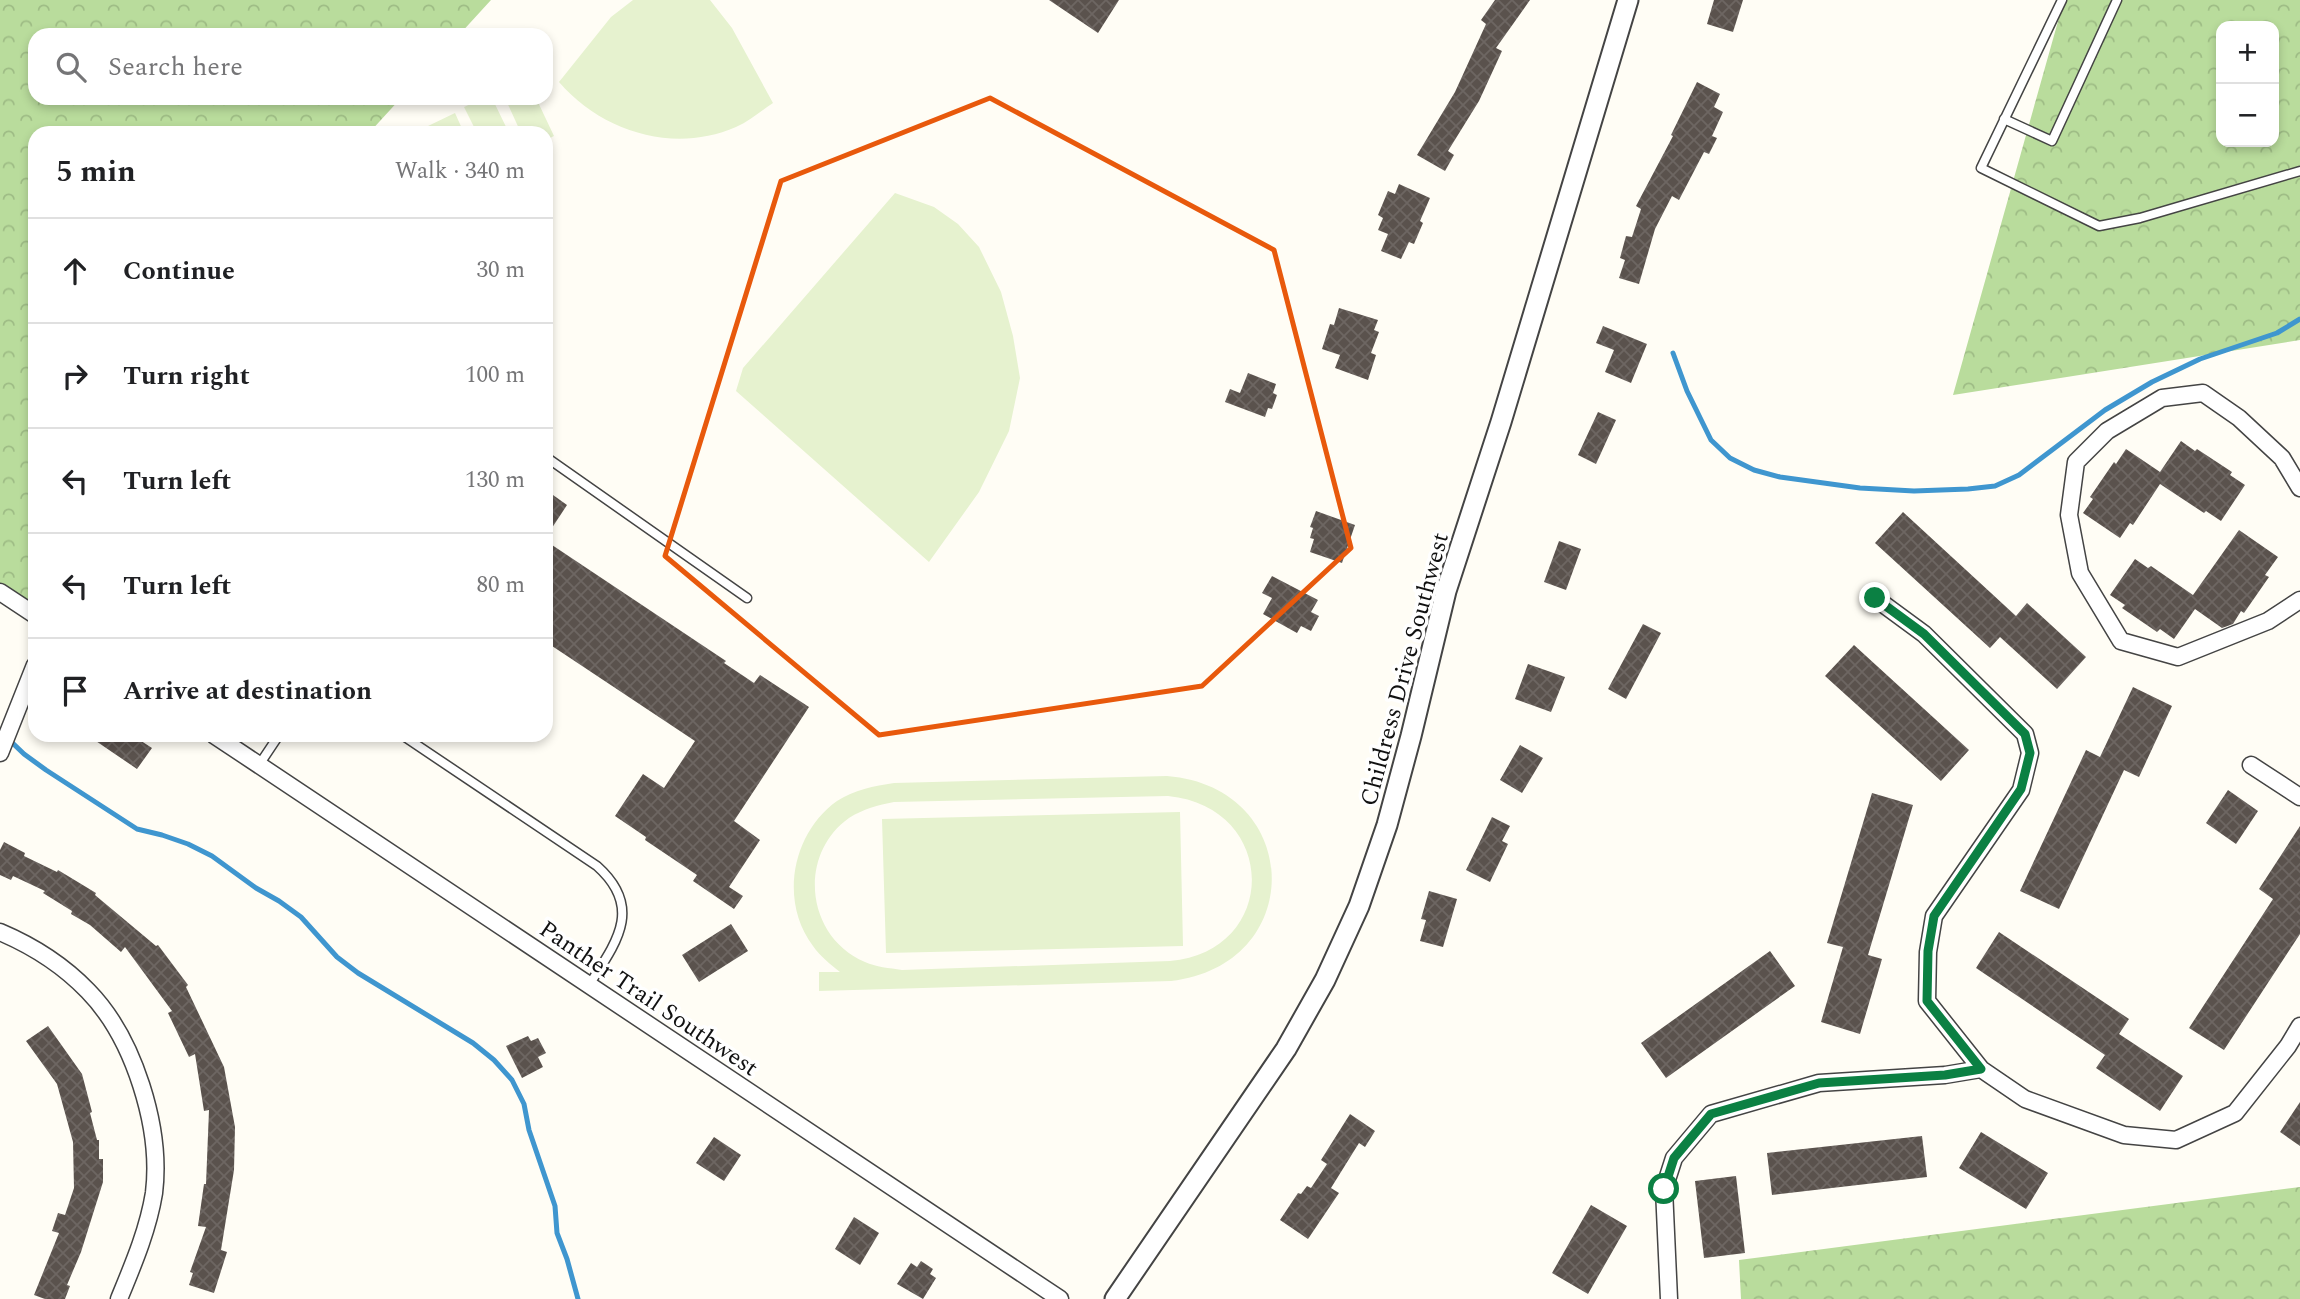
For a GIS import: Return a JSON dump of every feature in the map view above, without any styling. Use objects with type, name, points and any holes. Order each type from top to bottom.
[{"type":"street","name":"Childress Drive Southwest","points":[[1115,1299],[1286,1049],[1325,980],[1359,906],[1387,825],[1415,723],[1446,591],[1501,422],[1626,1]]},
{"type":"street","points":[[2300,488],[2282,458],[2239,418],[2203,393],[2162,398],[2107,431],[2076,462],[2069,515],[2080,573],[2121,641],[2178,657],[2268,621],[2300,600]]},
{"type":"street","points":[[0,592],[28,610]]},
{"type":"street","points":[[1875,598],[1924,634],[2025,734],[2030,753],[2021,789],[1934,916],[1928,951],[1927,1001],[1981,1069],[2025,1099],[2038,1104],[2124,1135],[2176,1140],[2235,1113],[2288,1046],[2300,1026]]},
{"type":"street","points":[[0,752],[28,682]]},
{"type":"street","name":"Panther Trail Southwest","points":[[224,742],[1059,1299]]},
{"type":"street","points":[[2251,765],[2300,797]]},
{"type":"street","points":[[0,932],[50,958],[89,992],[117,1030],[143,1088],[154,1137],[154,1192],[141,1242],[119,1299]]},
{"type":"street","points":[[1669,1299],[1664,1189],[1674,1158],[1711,1114],[1819,1083],[1945,1075],[1981,1069]]},
{"type":"lane","points":[[2062,0],[1981,168],[2099,226],[2140,218],[2300,171]]},
{"type":"lane","points":[[2004,118],[2052,141],[2117,0]]},
{"type":"lane","points":[[553,462],[747,598]]},
{"type":"lane","points":[[259,765],[274,742]]},
{"type":"lane","points":[[412,742],[608,875],[624,909],[622,928],[616,944],[589,985]]},
{"type":"highlighted area","points":[[990,98],[1274,250],[1351,548],[1202,686],[879,735],[665,556],[781,181]]},
{"type":"green space","points":[[0,0],[491,0],[465,28],[28,28],[28,105],[395,105],[375,126],[28,126],[28,607],[0,589]]},
{"type":"green space","points":[[633,0],[710,0],[732,28],[773,103],[736,127],[712,135],[688,138],[664,138],[640,133],[596,114],[559,82],[611,17]]},
{"type":"green space","points":[[2064,0],[2300,0],[2300,340],[1953,395]]},
{"type":"green space","points":[[495,105],[506,126],[474,126],[464,107]]},
{"type":"green space","points":[[508,105],[539,105],[549,126],[518,126]]},
{"type":"green space","points":[[455,113],[461,126],[428,126]]},
{"type":"green space","points":[[895,193],[934,207],[958,224],[979,247],[1001,292],[1013,336],[1020,378],[1009,431],[979,492],[929,562],[736,391],[743,368]]},
{"type":"green space","points":[[1167,776],[1212,787],[1245,810],[1265,841],[1272,877],[1266,912],[1247,944],[1216,968],[1171,981],[819,991],[819,972],[840,972],[822,957],[802,928],[794,889],[795,869],[801,849],[809,831],[837,801],[864,789],[894,783]],"holes":[[[1168,796],[1204,806],[1231,825],[1246,850],[1252,879],[1247,907],[1232,933],[1206,951],[1170,961],[902,970],[869,964],[845,950],[830,934],[820,915],[815,894],[821,853],[832,834],[849,818],[876,806],[894,802]]]},
{"type":"green space","points":[[1180,812],[1183,946],[886,953],[882,819]]},
{"type":"green space","points":[[2300,1187],[2300,1299],[1741,1299],[1739,1260]]},
{"type":"building","points":[[1049,0],[1119,0],[1098,33]]},
{"type":"building","points":[[1495,0],[1530,0],[1496,48],[1502,51],[1479,101],[1448,151],[1454,155],[1445,171],[1417,155],[1455,92],[1486,24],[1481,20]]},
{"type":"building","points":[[1714,0],[1743,0],[1733,32],[1707,24]]},
{"type":"building","points":[[1697,82],[1720,94],[1714,107],[1723,112],[1712,136],[1717,138],[1709,154],[1704,152],[1679,200],[1672,196],[1655,229],[1639,284],[1619,278],[1625,260],[1620,258],[1626,236],[1632,237],[1641,209],[1636,206],[1673,136],[1671,135]]},
{"type":"building","points":[[1399,184],[1430,198],[1414,244],[1409,242],[1401,259],[1381,251],[1388,234],[1378,230],[1383,218],[1378,215],[1388,191],[1395,194]]},
{"type":"building","points":[[1339,308],[1378,320],[1374,330],[1379,332],[1371,353],[1376,355],[1368,380],[1335,368],[1340,355],[1322,349],[1330,324],[1334,325]]},
{"type":"building","points":[[1603,326],[1647,344],[1631,383],[1605,372],[1614,350],[1596,343]]},
{"type":"building","points":[[1248,373],[1276,384],[1273,393],[1277,395],[1272,409],[1268,408],[1265,417],[1225,402],[1230,389],[1240,393]]},
{"type":"building","points":[[1598,412],[1616,420],[1596,464],[1578,455]]},
{"type":"building","points":[[2181,441],[2232,472],[2230,475],[2245,485],[2221,521],[2160,484],[2133,525],[2130,523],[2120,538],[2083,513],[2093,499],[2090,497],[2126,449],[2160,472]]},
{"type":"building","points":[[553,495],[567,505],[553,526]]},
{"type":"building","points":[[1316,511],[1355,525],[1342,563],[1310,552],[1314,539],[1310,538],[1313,528],[1310,527]]},
{"type":"building","points":[[1903,512],[2016,616],[2027,603],[2086,657],[2057,689],[2000,637],[1990,648],[1875,543]]},
{"type":"building","points":[[2239,530],[2278,557],[2265,575],[2269,577],[2233,624],[2222,628],[2195,609],[2174,639],[2160,629],[2157,632],[2122,608],[2125,605],[2110,595],[2135,559],[2148,568],[2151,566],[2193,595]]},
{"type":"building","points":[[1559,541],[1581,549],[1566,590],[1544,582]]},
{"type":"building","points":[[553,546],[726,661],[724,663],[754,683],[760,675],[809,707],[734,821],[760,840],[729,887],[743,896],[734,909],[693,881],[697,875],[615,816],[643,774],[664,788],[695,741],[553,647]]},
{"type":"building","points":[[1272,576],[1318,600],[1311,612],[1319,616],[1311,631],[1301,626],[1297,633],[1263,614],[1272,598],[1262,593]]},
{"type":"building","points":[[1643,624],[1661,633],[1626,699],[1608,689]]},
{"type":"building","points":[[1854,645],[1969,750],[1941,781],[1825,676]]},
{"type":"building","points":[[1528,664],[1565,677],[1551,712],[1515,699]]},
{"type":"building","points":[[2133,687],[2172,706],[2139,777],[2124,770],[2059,909],[2020,891],[2086,750],[2100,757]]},
{"type":"building","points":[[97,742],[143,742],[152,748],[137,769]]},
{"type":"building","points":[[1520,745],[1543,758],[1522,793],[1500,780]]},
{"type":"building","points":[[2228,790],[2258,811],[2236,844],[2206,823]]},
{"type":"building","points":[[1872,793],[1913,805],[1868,955],[1882,959],[1860,1034],[1821,1022],[1843,947],[1827,943]]},
{"type":"building","points":[[1492,817],[1510,826],[1502,841],[1508,844],[1490,882],[1466,870]]},
{"type":"building","points":[[2300,826],[2300,934],[2224,1050],[2189,1028],[2273,899],[2259,889]]},
{"type":"building","points":[[4,842],[25,853],[24,856],[57,872],[58,870],[96,893],[95,895],[158,945],[188,985],[186,987],[224,1067],[235,1127],[234,1170],[221,1250],[227,1252],[214,1293],[189,1285],[193,1273],[190,1272],[206,1227],[198,1226],[206,1184],[209,1110],[204,1111],[195,1054],[189,1057],[168,1013],[172,1011],[125,947],[121,952],[90,925],[71,914],[72,911],[43,893],[45,891],[13,876],[11,880],[0,875],[0,850]]},
{"type":"building","points":[[1429,891],[1457,899],[1443,947],[1420,941],[1426,920],[1421,919]]},
{"type":"building","points":[[731,924],[748,951],[699,982],[682,955]]},
{"type":"building","points":[[1999,932],[2129,1019],[2119,1034],[2183,1076],[2160,1111],[2096,1068],[2105,1055],[1976,968]]},
{"type":"building","points":[[1770,951],[1795,986],[1666,1078],[1641,1043]]},
{"type":"building","points":[[48,1026],[82,1074],[99,1140],[99,1159],[103,1159],[103,1182],[81,1252],[67,1285],[70,1286],[65,1299],[45,1299],[34,1295],[59,1233],[52,1231],[58,1213],[65,1215],[74,1188],[73,1142],[57,1084],[26,1041]]},
{"type":"building","points":[[528,1036],[531,1041],[538,1038],[546,1053],[538,1057],[543,1067],[522,1078],[506,1046]]},
{"type":"building","points":[[2300,1102],[2300,1146],[2280,1132]]},
{"type":"building","points":[[1350,1114],[1375,1131],[1365,1147],[1359,1143],[1331,1188],[1339,1193],[1308,1239],[1280,1220],[1298,1193],[1301,1194],[1307,1186],[1311,1188],[1327,1164],[1321,1160]]},
{"type":"building","points":[[1981,1132],[2048,1173],[2026,1209],[1959,1168]]},
{"type":"building","points":[[1922,1136],[1927,1177],[1772,1195],[1767,1153]]},
{"type":"building","points":[[714,1137],[741,1155],[724,1181],[696,1163]]},
{"type":"building","points":[[1736,1176],[1745,1253],[1704,1258],[1695,1181]]},
{"type":"building","points":[[1591,1205],[1627,1226],[1588,1294],[1552,1273]]},
{"type":"building","points":[[854,1217],[879,1233],[860,1265],[835,1249]]},
{"type":"building","points":[[921,1261],[933,1269],[930,1274],[936,1278],[923,1299],[897,1284],[911,1263],[917,1267]]},
{"type":"waterway","points":[[1673,353],[1687,391],[1711,440],[1730,458],[1754,470],[1780,477],[1860,488],[1914,491],[1968,489],[1995,486],[2019,475],[2105,410],[2152,382],[2200,359],[2277,333],[2300,319]]},
{"type":"waterway","points":[[0,731],[46,770],[137,829],[188,844],[212,856],[301,917],[337,957],[358,973],[473,1043],[494,1060],[512,1080],[524,1104],[529,1130],[555,1206],[557,1233],[578,1299]]},
{"type":"route","points":[[1664,1189],[1674,1158],[1711,1114],[1819,1083],[1945,1075],[1981,1069],[1927,1001],[1928,951],[1934,916],[2021,789],[2030,753],[2025,734],[1924,634],[1875,598]]}]
